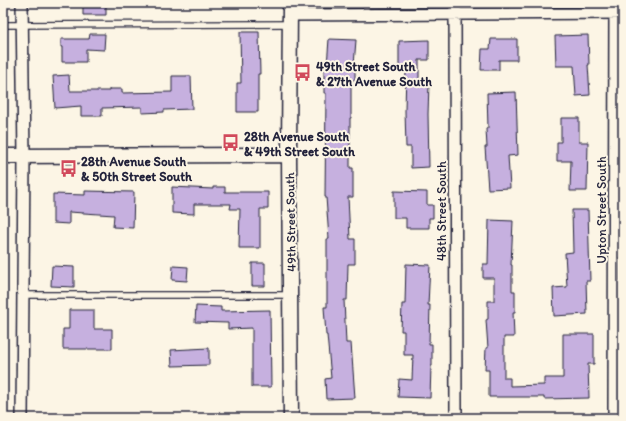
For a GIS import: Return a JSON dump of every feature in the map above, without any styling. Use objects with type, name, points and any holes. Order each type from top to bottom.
[{"type":"street","points":[[22,3],[24,157],[22,418]]},
{"type":"street","points":[[290,14],[366,15],[455,8],[618,10]]},
{"type":"street","name":"48th Street South","points":[[455,8],[456,418]]},
{"type":"street","name":"Upton Street South","points":[[614,418],[618,10]]},
{"type":"street","name":"49th Street South","points":[[290,14],[289,155],[291,418]]},
{"type":"street","points":[[3,156],[289,155]]},
{"type":"lane","points":[[366,3],[366,15]]},
{"type":"lane","points":[[3,25],[290,14]]},
{"type":"lane","points":[[23,295],[291,295]]},
{"type":"building","points":[[83,3],[106,3],[106,15],[83,15]]},
{"type":"building","points":[[240,32],[259,32],[260,74],[258,74],[258,112],[237,112],[237,83],[241,83]]},
{"type":"building","points":[[90,34],[105,34],[104,50],[86,49],[86,62],[62,62],[61,39],[89,39]]},
{"type":"building","points":[[588,35],[590,95],[576,96],[574,66],[556,66],[555,36]]},
{"type":"building","points":[[329,39],[356,40],[354,65],[355,80],[351,80],[350,118],[350,168],[353,168],[353,197],[348,197],[350,239],[355,239],[355,264],[348,264],[347,300],[344,300],[346,343],[351,343],[355,398],[326,399],[325,379],[331,378],[324,307],[327,307],[327,239],[329,239],[325,197],[326,93],[324,93],[324,66],[327,66]]},
{"type":"building","points":[[491,39],[517,39],[517,60],[499,60],[499,70],[481,70],[482,49],[490,49]]},
{"type":"building","points":[[429,40],[429,60],[419,60],[419,83],[429,83],[429,167],[411,168],[411,147],[406,147],[406,70],[399,71],[399,41]]},
{"type":"building","points":[[69,75],[70,91],[109,91],[109,89],[122,89],[122,93],[172,92],[172,76],[191,76],[192,109],[164,110],[164,112],[142,113],[142,107],[102,108],[102,116],[81,116],[81,106],[55,108],[53,76]]},
{"type":"building","points":[[516,92],[518,155],[508,156],[510,188],[488,189],[485,147],[487,147],[486,129],[488,128],[487,93]]},
{"type":"building","points":[[561,118],[579,118],[579,142],[588,142],[587,191],[570,191],[571,161],[557,161],[557,142],[561,142]]},
{"type":"building","points":[[172,187],[213,189],[213,187],[225,187],[225,192],[268,192],[268,209],[260,209],[260,248],[239,248],[240,209],[230,209],[231,204],[194,204],[194,214],[172,213]]},
{"type":"building","points":[[85,191],[134,192],[133,228],[113,227],[114,215],[69,212],[69,224],[53,223],[53,194],[85,195]]},
{"type":"building","points":[[394,191],[427,192],[427,205],[433,205],[433,218],[429,218],[429,228],[406,228],[406,218],[394,218]]},
{"type":"building","points":[[572,210],[588,210],[590,281],[586,281],[587,314],[554,316],[553,288],[567,287],[565,253],[573,252]]},
{"type":"building","points":[[489,220],[513,221],[511,265],[512,291],[515,291],[515,312],[513,312],[514,337],[504,337],[504,378],[510,378],[510,386],[544,385],[544,378],[563,378],[563,334],[594,334],[594,364],[588,364],[589,398],[544,399],[544,397],[489,397],[489,370],[485,370],[486,348],[488,348],[486,320],[488,319],[488,301],[494,301],[494,278],[483,278],[483,264],[488,264]]},
{"type":"building","points":[[252,263],[265,263],[265,286],[252,286]]},
{"type":"building","points":[[406,264],[430,265],[428,305],[430,305],[429,344],[432,344],[432,366],[430,398],[398,397],[399,379],[412,380],[413,355],[404,355],[404,331],[401,331],[402,304],[405,304]]},
{"type":"building","points":[[52,266],[74,267],[74,287],[51,286]]},
{"type":"building","points":[[173,266],[188,267],[187,281],[172,280]]},
{"type":"building","points":[[196,306],[221,307],[221,311],[270,310],[271,387],[252,387],[252,328],[228,329],[228,323],[195,322]]},
{"type":"building","points":[[69,310],[94,310],[94,329],[112,329],[112,349],[63,349],[63,329],[69,329]]},
{"type":"building","points":[[209,348],[209,365],[172,366],[171,350]]},
{"type":"place","name":"49th Street South & 27th Avenue South","points":[[303,73]]},
{"type":"place","name":"28th Avenue South & 49th Street South","points":[[231,143]]},
{"type":"place","name":"28th Avenue South & 50th Street South","points":[[68,168]]}]
